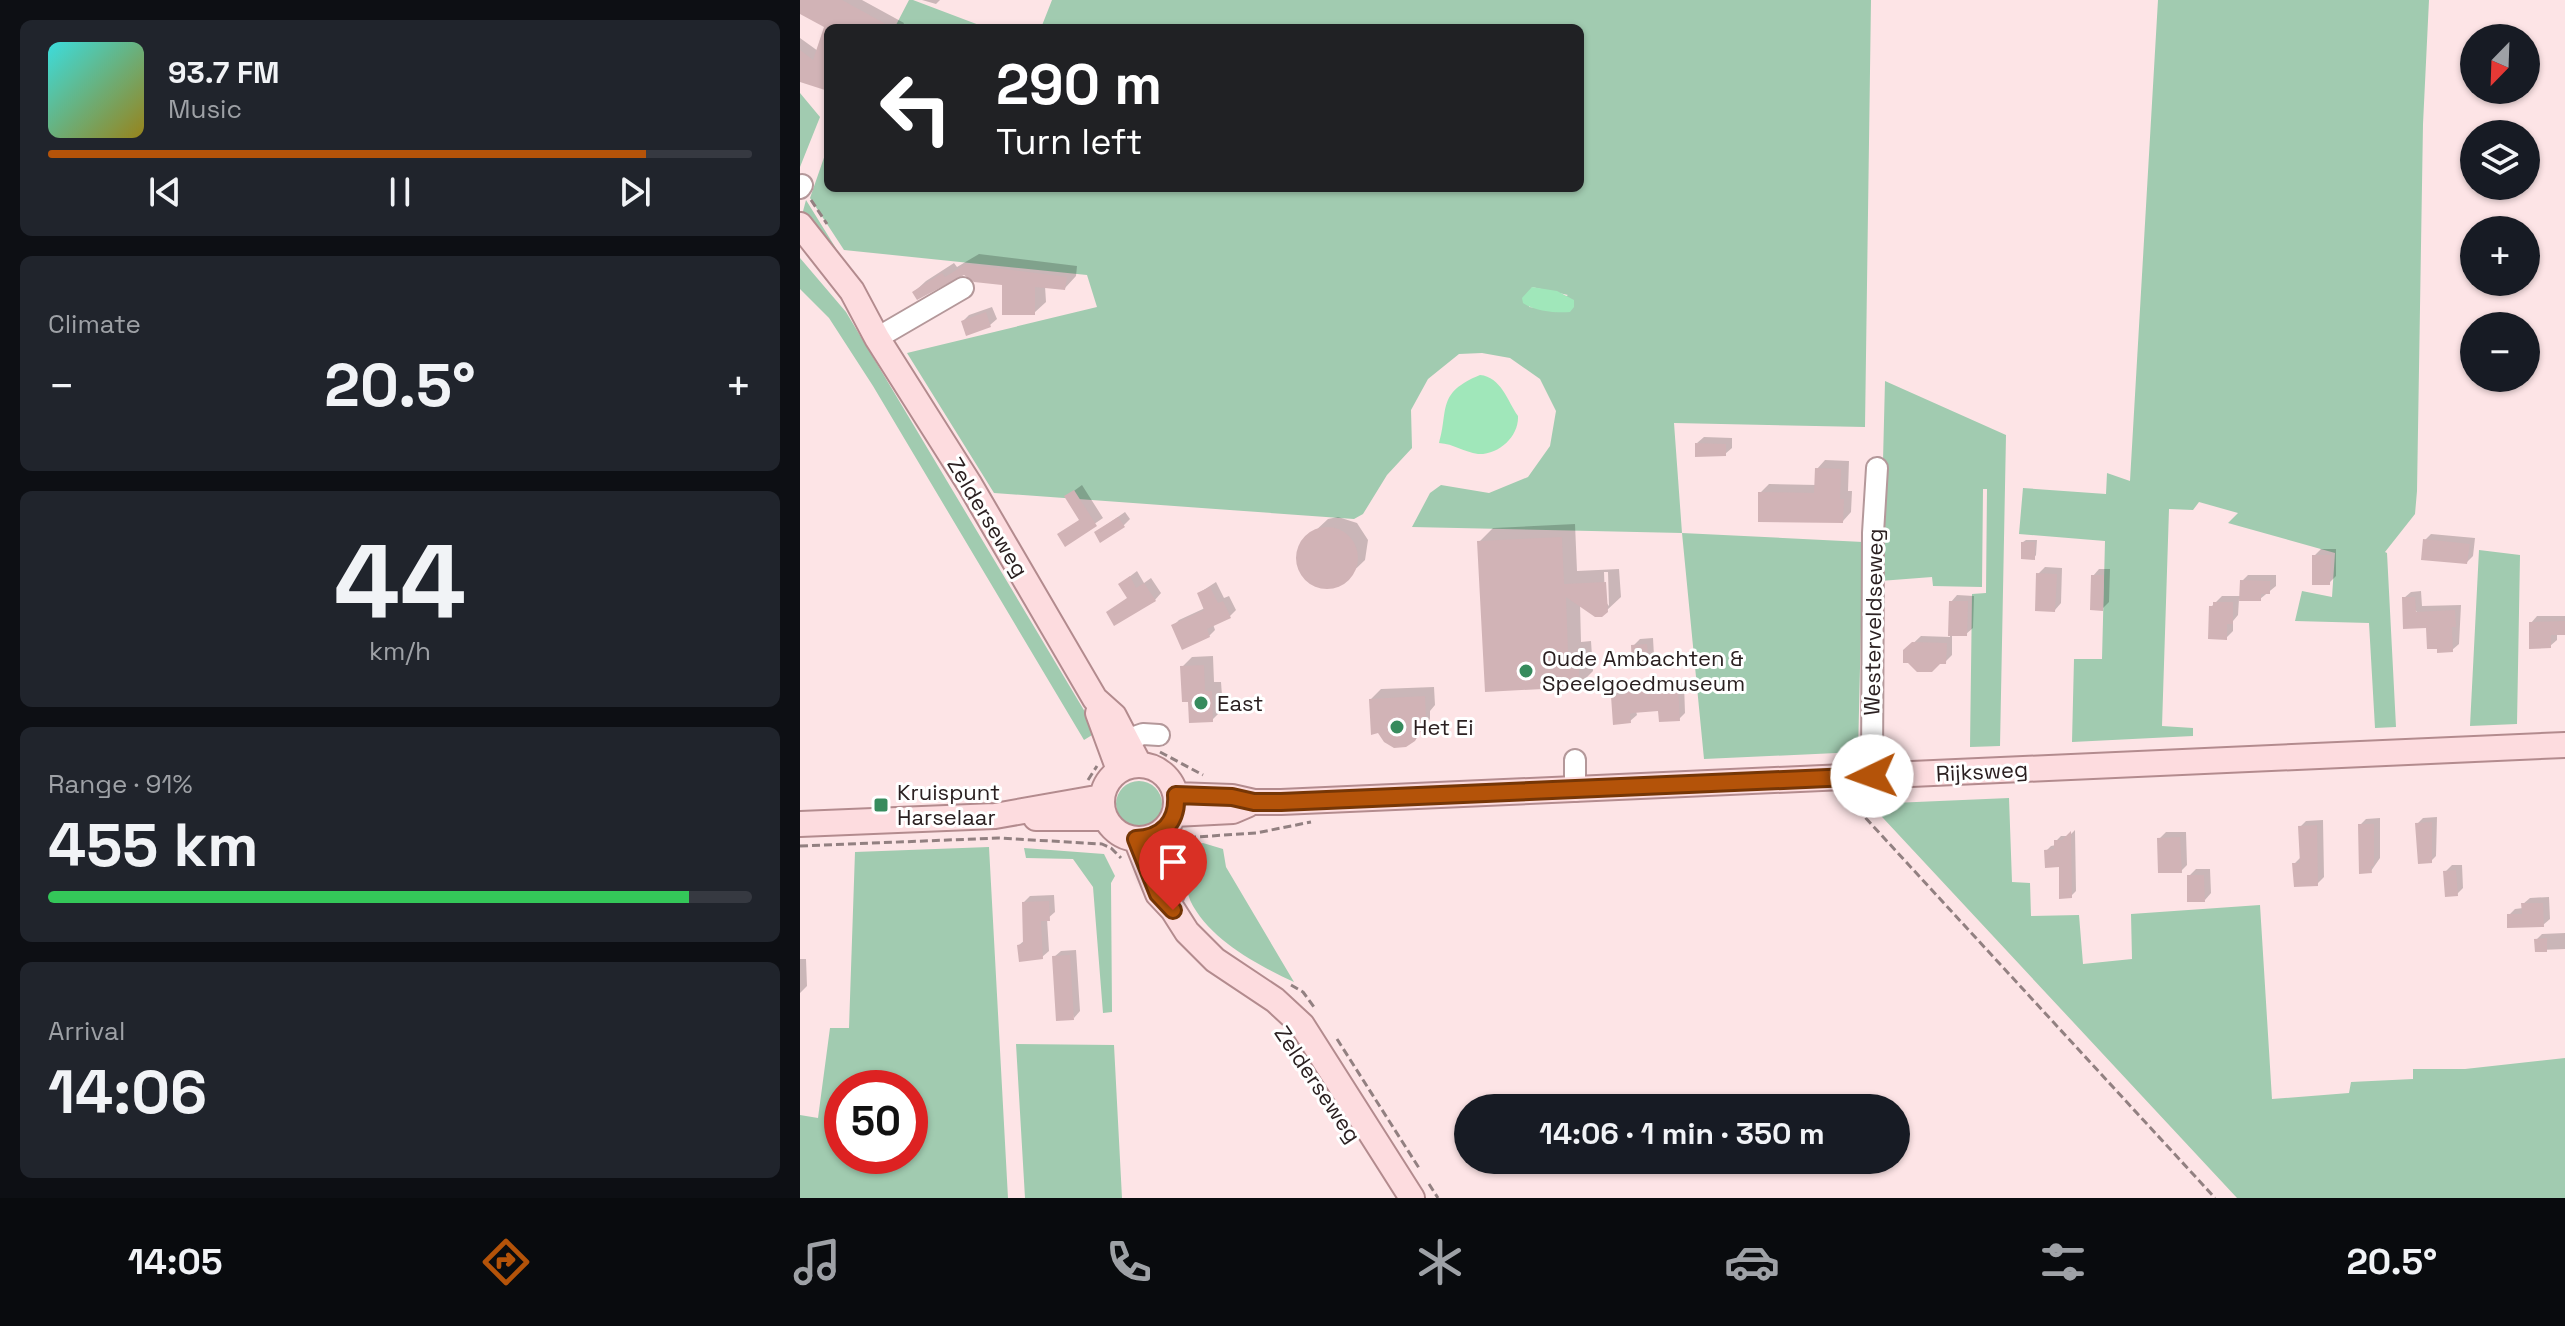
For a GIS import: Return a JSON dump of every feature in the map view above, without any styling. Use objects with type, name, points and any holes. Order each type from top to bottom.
[{"type":"main road","name":"Zelderseweg","points":[[800,225],[852,291],[877,338],[970,485],[1095,699],[1114,716],[1126,740],[1129,767]]},
{"type":"main road","name":"Zelderseweg","points":[[800,250],[877,338]]},
{"type":"main road","name":"Zelderseweg","points":[[1095,699],[1100,723],[1129,767]]},
{"type":"main road","name":"Rijksweg","points":[[1175,805],[1232,797],[1254,802],[1575,791],[2565,745]]},
{"type":"main road","points":[[1129,767],[1159,770],[1173,785],[1175,805],[1170,823],[1146,837],[1123,836],[1113,829],[1103,808],[1107,782],[1129,767]]},
{"type":"main road","points":[[800,824],[1018,814],[1045,820],[1103,808]]},
{"type":"main road","name":"Zelderseweg","points":[[1146,837],[1171,891],[1173,910],[1187,932],[1231,972],[1275,1000],[1302,1025],[1412,1198]]},
{"type":"street","points":[[877,338],[963,288]]},
{"type":"street","name":"Westerveldseweg","points":[[1872,776],[1873,533],[1877,468]]},
{"type":"street","points":[[1126,740],[1143,734],[1159,735]]},
{"type":"street","points":[[1575,760],[1575,791]]},
{"type":"path","points":[[1846,777],[1862,814],[2215,1198]]},
{"type":"path","points":[[800,846],[998,838],[1070,843]]},
{"type":"shaded area","points":[[909,0],[913,0],[976,24],[897,24]]},
{"type":"shaded area","points":[[1052,0],[1871,0],[1865,427],[1674,423],[1682,533],[1412,527],[1430,493],[1441,485],[1489,493],[1528,477],[1550,446],[1556,411],[1540,379],[1510,358],[1482,353],[1459,354],[1428,379],[1411,410],[1412,448],[1387,475],[1363,514],[1354,519],[994,493],[907,353],[1097,307],[1087,275],[844,250],[810,198],[824,158],[824,192],[1584,192],[1584,24],[1043,24]],"holes":[[[1532,287],[1568,295],[1545,309],[1529,307]]]},
{"type":"shaded area","points":[[2158,0],[2429,0],[2423,124],[2417,491],[2415,514],[2385,552],[2396,727],[2375,728],[2369,623],[2295,621],[2302,591],[2332,597],[2335,553],[2228,523],[2238,513],[2199,502],[2193,510],[2169,509],[2162,726],[2193,728],[2193,736],[2072,742],[2074,659],[2102,659],[2105,541],[2019,534],[2023,488],[2106,494],[2107,473],[2130,481]]},
{"type":"shaded area","points":[[800,93],[820,117],[800,167]]},
{"type":"shaded area","points":[[806,200],[873,308],[802,215]]},
{"type":"shaded area","points":[[800,258],[846,312],[1097,732],[1084,740],[873,386],[829,318],[800,289]]},
{"type":"shaded area","points":[[1532,287],[1557,291],[1574,300],[1574,307],[1570,312],[1558,312],[1528,306],[1522,298]]},
{"type":"shaded area","points":[[1480,375],[1493,380],[1507,397],[1518,416],[1515,431],[1500,448],[1486,453],[1473,453],[1439,443],[1450,396]]},
{"type":"shaded area","points":[[1885,381],[2006,435],[2000,746],[1970,747],[1972,594],[1986,593],[1987,489],[1983,489],[1982,587],[1933,586],[1932,577],[1880,581]]},
{"type":"shaded area","points":[[1682,533],[1863,542],[1858,752],[1704,759]]},
{"type":"shaded area","points":[[2479,550],[2520,555],[2517,724],[2470,726]]},
{"type":"shaded area","points":[[1139,781],[1155,788],[1162,804],[1155,820],[1139,827],[1123,820],[1116,804],[1123,788]]},
{"type":"shaded area","points":[[2009,798],[2012,882],[2030,883],[2031,916],[2079,915],[2083,964],[2132,959],[2131,914],[2260,905],[2272,1099],[2349,1093],[2351,1082],[2413,1079],[2413,1069],[2465,1069],[2565,1058],[2565,1198],[2237,1198],[1870,804]]},
{"type":"shaded area","points":[[1203,843],[1223,849],[1226,867],[1294,982],[1252,960],[1225,941],[1193,906],[1186,888],[1181,857],[1186,847]]},
{"type":"shaded area","points":[[989,847],[1008,1198],[800,1198],[800,1115],[818,1118],[824,1073],[824,1174],[928,1174],[928,1070],[824,1070],[830,1028],[849,1028],[855,852]]},
{"type":"shaded area","points":[[1024,848],[1104,854],[1115,876],[1111,883],[1112,1012],[1103,1013],[1093,887],[1073,859],[1026,858]]},
{"type":"shaded area","points":[[1016,1044],[1114,1045],[1122,1198],[1025,1198]]},
{"type":"building","points":[[800,0],[842,0],[886,24],[824,24],[824,27],[800,14]]},
{"type":"building","points":[[824,27],[824,90],[800,82],[800,50],[813,60]]},
{"type":"building","points":[[966,264],[1067,277],[1065,290],[1035,287],[1035,315],[1002,315],[1002,285],[974,282],[964,275],[917,300],[912,292],[942,273],[945,277]]},
{"type":"building","points":[[986,312],[991,327],[966,336],[961,321]]},
{"type":"building","points":[[1695,443],[1726,444],[1726,456],[1695,457]]},
{"type":"building","points":[[1815,468],[1841,469],[1843,523],[1758,522],[1758,492],[1814,493]]},
{"type":"building","points":[[1074,490],[1097,526],[1065,547],[1057,534],[1079,520],[1064,496]]},
{"type":"building","points":[[1118,517],[1125,527],[1100,543],[1094,532]]},
{"type":"building","points":[[1327,527],[1339,529],[1349,536],[1356,546],[1356,570],[1349,580],[1339,587],[1327,589],[1315,587],[1305,580],[1298,570],[1296,558],[1298,546],[1305,536],[1315,529]]},
{"type":"building","points":[[1562,537],[1564,584],[1606,582],[1608,612],[1602,617],[1595,617],[1566,597],[1568,654],[1578,654],[1580,687],[1485,692],[1477,541]]},
{"type":"building","points":[[2423,539],[2470,544],[2467,564],[2421,560]]},
{"type":"building","points":[[2021,542],[2035,542],[2035,560],[2021,559]]},
{"type":"building","points":[[2312,555],[2331,555],[2330,585],[2312,585]]},
{"type":"building","points":[[2036,573],[2057,574],[2055,612],[2035,611]]},
{"type":"building","points":[[2091,575],[2104,575],[2103,611],[2090,610]]},
{"type":"building","points":[[1130,576],[1136,588],[1144,583],[1156,601],[1114,626],[1106,612],[1127,598],[1118,584]]},
{"type":"building","points":[[2240,580],[2270,581],[2270,594],[2261,594],[2261,601],[2239,601]]},
{"type":"building","points":[[1210,587],[1218,603],[1223,601],[1231,618],[1207,629],[1210,637],[1182,650],[1171,625],[1204,610],[1197,593]]},
{"type":"building","points":[[2402,597],[2415,597],[2416,612],[2455,610],[2453,652],[2437,653],[2437,649],[2427,649],[2426,628],[2403,629]]},
{"type":"building","points":[[1949,601],[1968,601],[1967,636],[1948,636]]},
{"type":"building","points":[[2213,602],[2233,602],[2233,624],[2227,624],[2227,640],[2208,639],[2209,606],[2213,606]]},
{"type":"building","points":[[2565,621],[2565,635],[2551,635],[2551,648],[2529,649],[2529,622]]},
{"type":"building","points":[[1912,642],[1947,643],[1946,664],[1940,664],[1932,672],[1917,672],[1908,663],[1903,663],[1903,650]]},
{"type":"building","points":[[1647,644],[1649,664],[1632,665],[1631,645]]},
{"type":"building","points":[[1204,665],[1205,691],[1212,691],[1213,722],[1189,723],[1188,702],[1182,702],[1180,666]]},
{"type":"building","points":[[1678,689],[1680,721],[1659,722],[1658,711],[1633,713],[1630,714],[1631,723],[1613,725],[1611,696],[1623,695],[1622,692]]},
{"type":"building","points":[[1425,696],[1426,718],[1420,719],[1421,731],[1415,741],[1406,747],[1394,748],[1384,742],[1378,733],[1371,735],[1369,699]]},
{"type":"building","points":[[2432,822],[2432,863],[2418,864],[2415,823]]},
{"type":"building","points":[[2358,824],[2374,824],[2372,873],[2359,874]]},
{"type":"building","points":[[2317,825],[2318,886],[2294,887],[2292,863],[2300,863],[2298,826]]},
{"type":"building","points":[[2071,831],[2072,898],[2059,899],[2059,867],[2045,868],[2044,850],[2054,849],[2054,840],[2062,840]]},
{"type":"building","points":[[2180,837],[2182,873],[2158,873],[2157,838]]},
{"type":"building","points":[[2456,870],[2458,896],[2445,897],[2443,871]]},
{"type":"building","points":[[2187,875],[2204,875],[2205,902],[2187,902]]},
{"type":"building","points":[[1049,901],[1050,921],[1041,921],[1043,959],[1019,962],[1017,945],[1023,944],[1022,902]]},
{"type":"building","points":[[2521,903],[2543,903],[2544,927],[2507,928],[2507,914],[2522,914]]},
{"type":"building","points":[[2547,938],[2547,952],[2535,952],[2534,939]]},
{"type":"building","points":[[1070,955],[1074,1020],[1056,1021],[1052,956]]},
{"type":"place","name":"Oude Ambachten & Speelgoedmuseum","points":[[1526,671]]},
{"type":"place","name":"East","points":[[1201,703]]},
{"type":"place","name":"Het Ei","points":[[1397,727]]},
{"type":"place","name":"Kruispunt Harselaar","points":[[881,805]]},
{"type":"route","points":[[1173,910],[1158,894],[1136,839],[1147,839],[1165,829],[1177,805],[1176,795],[1281,802],[1872,776]]}]
